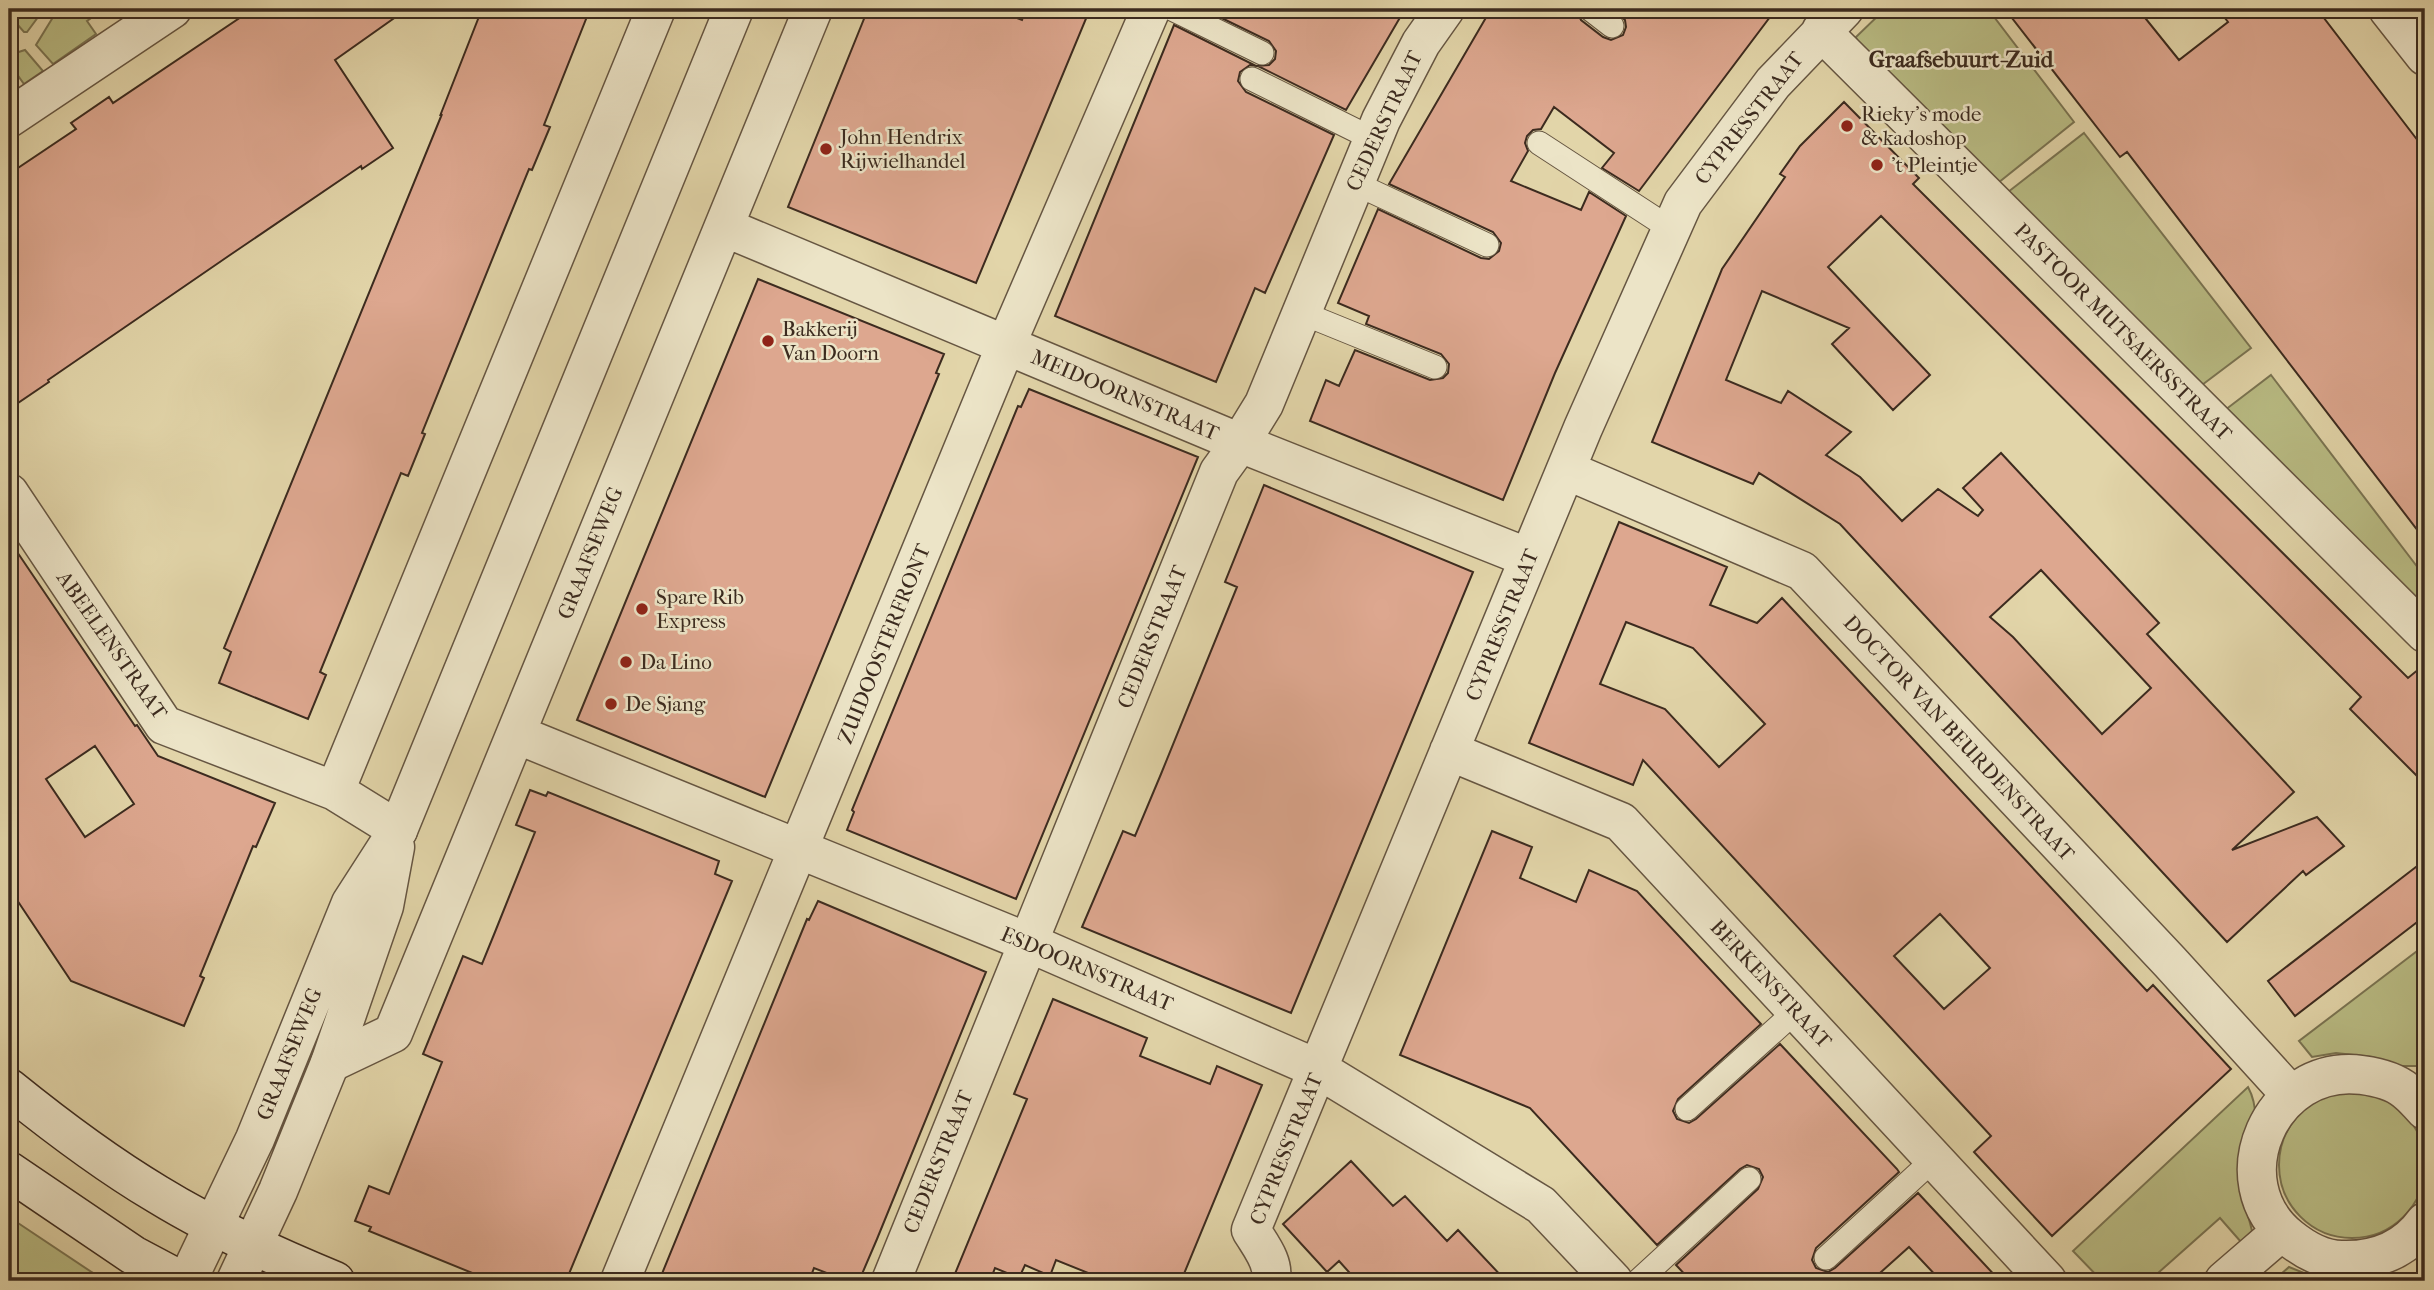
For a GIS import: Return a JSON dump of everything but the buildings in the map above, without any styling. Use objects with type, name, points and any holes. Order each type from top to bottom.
[{"type":"street","points":[[9,118],[172,9]]},
{"type":"street","points":[[335,791],[656,9]]},
{"type":"street","name":"GRAAFSEWEG","points":[[184,1281],[255,1139],[351,903],[398,830],[733,9]]},
{"type":"street","name":"GRAAFSEWEG","points":[[330,1063],[393,1033],[813,9]]},
{"type":"street","name":"ZUIDOOSTERFRONT","points":[[620,1281],[1006,345],[1151,9]]},
{"type":"street","name":"CEDERSTRAAT","points":[[891,1281],[1219,472],[1264,404],[1373,139],[1421,43],[1445,9]]},
{"type":"street","points":[[2388,9],[2425,56]]},
{"type":"street","name":"CYPRESSTRAAT","points":[[1270,1281],[1272,1274],[1267,1257],[1251,1230],[1529,558],[1682,203],[1773,83],[1832,20]]},
{"type":"street","name":"PASTOOR MUTSAERSSTRAAT","points":[[1832,20],[2425,633]]},
{"type":"street","name":"MEIDOORNSTRAAT","points":[[724,227],[1240,443],[1529,558]]},
{"type":"street","name":"DOCTOR VAN BEURDENSTRAAT","points":[[1566,470],[1802,572],[2170,962],[2290,1094]]},
{"type":"street","name":"ABEELENSTRAAT","points":[[9,493],[164,724],[335,791],[398,830]]},
{"type":"street","name":"ESDOORNSTRAAT","points":[[516,734],[1027,942],[1318,1069],[1541,1205],[1613,1281]]},
{"type":"street","name":"BERKENSTRAAT","points":[[1449,751],[1621,822],[2047,1281]]},
{"type":"street","name":"GRAAFSEWEG","points":[[236,1281],[278,1191],[330,1063],[384,906],[398,830]]},
{"type":"street","points":[[2422,1234],[2392,1252],[2364,1260],[2333,1260],[2305,1250],[2282,1231],[2262,1199],[2256,1161],[2266,1124],[2290,1094],[2317,1079],[2347,1073],[2378,1077],[2405,1090],[2425,1110]]},
{"type":"street","points":[[9,1088],[74,1139],[157,1195],[252,1246],[335,1281]]},
{"type":"street","points":[[9,1171],[133,1255],[184,1281]]},
{"type":"street","points":[[2224,1281],[2282,1231]]},
{"type":"lane","points":[[1172,9],[1262,53]]},
{"type":"lane","points":[[1590,9],[1612,26]]},
{"type":"lane","points":[[1252,79],[1373,139]]},
{"type":"lane","points":[[1539,143],[1671,229]]},
{"type":"lane","points":[[1354,183],[1487,245]]},
{"type":"lane","points":[[1303,313],[1435,367]]},
{"type":"lane","points":[[1687,1109],[1796,1011]]},
{"type":"lane","points":[[1826,1258],[1933,1160]]},
{"type":"lane","points":[[1639,1281],[1749,1179]]},
{"type":"green space","points":[[9,9],[44,9],[27,32],[24,32],[9,15]]},
{"type":"green space","points":[[58,9],[104,9],[87,21],[96,34],[53,64],[36,45]]},
{"type":"green space","points":[[1885,9],[1988,9],[2074,122],[1998,183],[1858,45],[1856,37]]},
{"type":"green space","points":[[25,50],[43,71],[24,84],[9,63],[9,55]]},
{"type":"green space","points":[[2084,133],[2251,348],[2202,385],[2008,192]]},
{"type":"green space","points":[[2271,375],[2425,577],[2425,610],[2225,410]]},
{"type":"green space","points":[[2425,945],[2425,1066],[2395,1066],[2372,1057],[2336,1053],[2312,1057],[2299,1041]]},
{"type":"green space","points":[[2248,1087],[2253,1099],[2255,1124],[2244,1193],[2252,1231],[2241,1242],[2220,1218],[2149,1281],[2102,1281],[2073,1251]]},
{"type":"green space","points":[[2352,1092],[2380,1097],[2404,1113],[2420,1137],[2425,1165],[2420,1193],[2404,1217],[2380,1233],[2352,1238],[2324,1233],[2300,1217],[2284,1193],[2279,1165],[2284,1137],[2300,1113],[2324,1097]]},
{"type":"green space","points":[[9,1217],[93,1273],[90,1281],[9,1281]]},
{"type":"green space","points":[[2289,1267],[2314,1277],[2334,1281],[2273,1281]]},
{"type":"place","name":"Rieky's mode & kadoshop","points":[[1847,126]]},
{"type":"place","name":"John Hendrix Rijwielhandel","points":[[826,149]]},
{"type":"place","name":"'t Pleintje","points":[[1877,165]]},
{"type":"place","name":"Bakkerij Van Doorn","points":[[768,341]]},
{"type":"place","name":"Spare Rib Express","points":[[642,609]]},
{"type":"place","name":"Da Lino","points":[[626,662]]},
{"type":"place","name":"De Sjang","points":[[611,704]]},
{"type":"district","name":"Graafsebuurt-Zuid","points":[[1961,59]]}]
